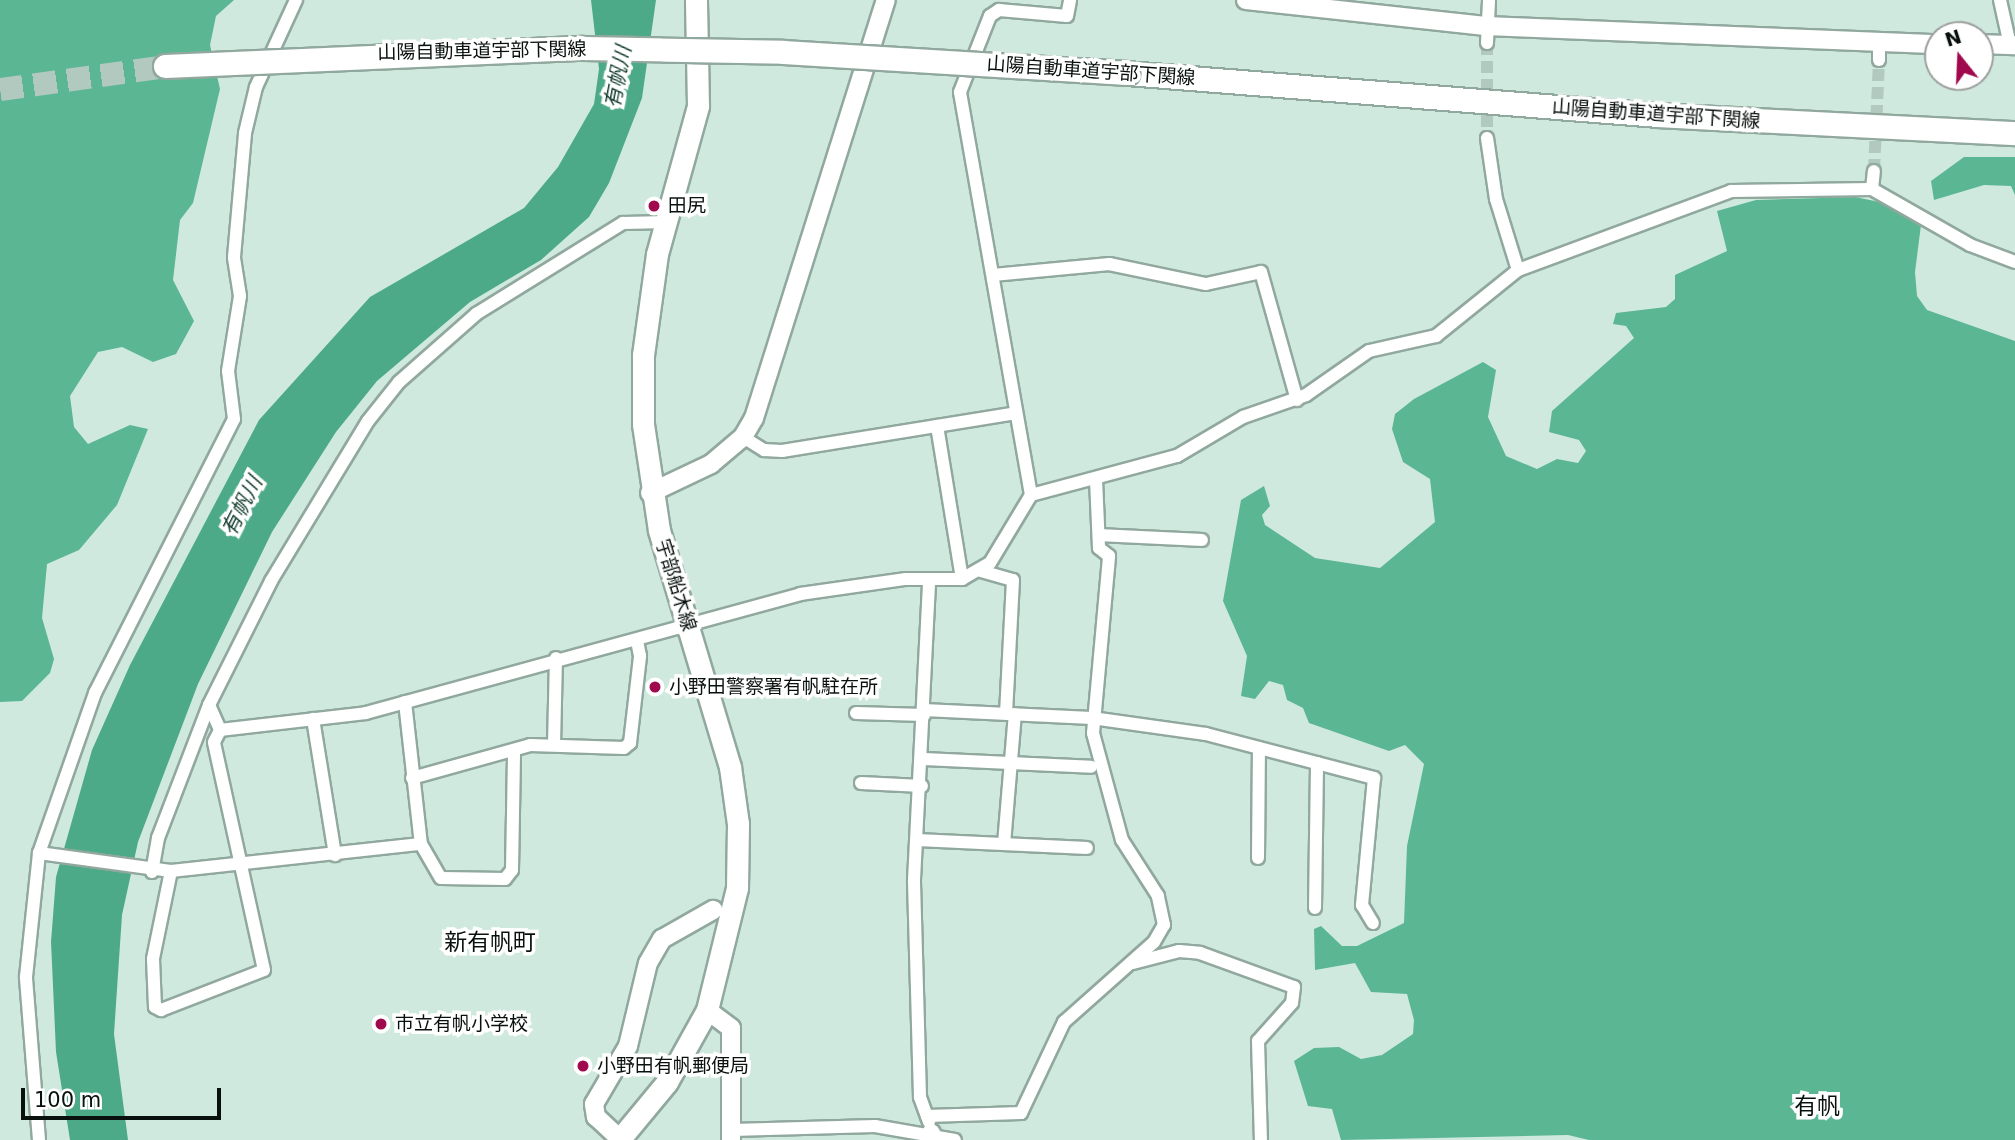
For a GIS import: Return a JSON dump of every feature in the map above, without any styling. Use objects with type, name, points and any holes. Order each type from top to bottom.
[{"type":"highway","name":"山陽自動車道宇部下関線","points":[[165,66],[583,48],[783,52],[1127,73],[1658,115],[2015,133]]},
{"type":"main road","name":"宇部船木線","points":[[620,1140],[667,1082],[707,1010],[732,917],[738,824],[723,735],[650,493],[643,355],[667,222],[698,106],[696,0]]},
{"type":"street","points":[[39,1140],[26,977],[43,854],[95,693],[234,419],[228,371],[240,296],[234,257],[246,133],[256,87],[296,0]]},
{"type":"street","points":[[650,493],[694,476],[743,437],[886,0]]},
{"type":"street","points":[[1031,495],[960,92],[990,16],[999,10],[1067,16],[1070,0]]},
{"type":"street","points":[[1246,0],[1486,34],[1879,51],[1924,46]]},
{"type":"street","points":[[1486,34],[1489,0]]},
{"type":"street","points":[[1994,44],[2012,45],[2000,0]]},
{"type":"street","points":[[1487,138],[1496,199],[1518,270]]},
{"type":"street","points":[[1871,189],[1874,171]]},
{"type":"street","points":[[220,730],[313,719],[405,702],[556,658],[637,640],[800,594],[929,579],[962,579],[981,571],[1031,495],[1177,456],[1243,417],[1297,400],[1369,351],[1436,336],[1518,270],[1731,191],[1871,189],[1970,245],[2015,262]]},
{"type":"street","points":[[149,871],[158,838],[209,705],[323,488],[399,382],[476,314],[588,242],[623,223],[667,222]]},
{"type":"street","points":[[993,275],[1110,264],[1206,284],[1261,272],[1297,400]]},
{"type":"street","points":[[743,437],[764,450],[782,451],[1016,414]]},
{"type":"street","points":[[937,426],[962,579]]},
{"type":"street","points":[[707,1010],[731,1028],[732,1135],[875,1126],[930,1129],[1021,1113],[1064,1022],[1154,942],[1163,911],[1122,840],[1092,718],[1109,556],[1099,548],[1096,478]]},
{"type":"street","points":[[1099,536],[1202,540]]},
{"type":"street","points":[[981,571],[1013,580],[1009,762],[1004,844]]},
{"type":"street","points":[[929,579],[923,713],[924,759],[918,840],[918,1055],[930,1129]]},
{"type":"street","points":[[412,778],[514,750],[554,745],[624,748],[630,743],[637,640]]},
{"type":"street","points":[[554,745],[556,658]]},
{"type":"street","points":[[405,702],[421,844],[441,878],[505,879],[512,870],[514,750]]},
{"type":"street","points":[[209,705],[220,730]]},
{"type":"street","points":[[856,713],[1010,714],[1092,718],[1259,748],[1374,778],[1362,905],[1373,923]]},
{"type":"street","points":[[313,719],[335,855]]},
{"type":"street","points":[[170,872],[153,959],[155,1007],[161,1010],[264,970],[214,742],[220,730]]},
{"type":"street","points":[[1258,858],[1259,748]]},
{"type":"street","points":[[924,759],[1091,767]]},
{"type":"street","points":[[1315,908],[1317,763]]},
{"type":"street","points":[[861,783],[922,786]]},
{"type":"street","points":[[918,840],[1087,848]]},
{"type":"street","points":[[43,854],[170,872],[421,844]]},
{"type":"street","points":[[620,1140],[596,1117],[594,1104],[628,1046],[648,963],[663,939],[713,910]]},
{"type":"street","points":[[1133,962],[1179,951],[1209,955],[1294,987],[1292,1003],[1258,1041],[1261,1140]]},
{"type":"street","points":[[930,1129],[955,1140]]},
{"type":"shaded area","points":[[0,0],[234,0],[216,16],[210,45],[220,89],[193,203],[180,220],[173,280],[194,321],[176,354],[153,362],[122,347],[98,352],[70,396],[74,427],[88,444],[130,425],[148,429],[117,505],[79,550],[47,564],[42,618],[54,659],[50,673],[22,701],[0,702]]},
{"type":"shaded area","points":[[1964,157],[2015,157],[2015,195],[2011,186],[1984,185],[1934,200],[1931,181]]},
{"type":"shaded area","points":[[1855,197],[1889,204],[1921,225],[1915,272],[1917,296],[1927,310],[2015,341],[2015,1140],[1589,1140],[1568,1135],[1341,1140],[1332,1109],[1308,1106],[1294,1061],[1314,1048],[1339,1047],[1361,1059],[1382,1055],[1413,1034],[1414,1020],[1407,994],[1371,992],[1355,963],[1315,970],[1314,929],[1321,926],[1342,946],[1357,946],[1404,923],[1407,846],[1424,764],[1405,745],[1389,751],[1309,723],[1303,708],[1287,700],[1283,685],[1269,681],[1255,699],[1241,696],[1247,656],[1223,601],[1241,500],[1264,486],[1270,506],[1262,515],[1265,525],[1315,558],[1380,568],[1435,522],[1430,479],[1403,462],[1392,429],[1395,414],[1414,399],[1483,362],[1496,370],[1488,417],[1506,456],[1537,469],[1557,459],[1578,463],[1586,451],[1579,440],[1549,432],[1552,411],[1634,338],[1626,326],[1613,324],[1616,313],[1666,307],[1675,299],[1675,275],[1727,251],[1717,211],[1756,200]]},
{"type":"water","name":"有帆川","points":[[591,0],[656,0],[642,98],[609,183],[589,217],[541,260],[470,302],[377,381],[336,432],[272,532],[198,684],[138,842],[122,915],[114,1034],[128,1140],[70,1140],[56,1052],[51,942],[56,877],[92,750],[130,665],[259,420],[370,297],[524,208],[558,167],[594,104],[599,69]]},
{"type":"tunnel","points":[[1487,43],[1487,138]]},
{"type":"tunnel","points":[[1874,171],[1879,60]]},
{"type":"tunnel","points":[[0,89],[165,66]]},
{"type":"place","name":"田尻","points":[[654,206]]},
{"type":"place","name":"小野田警察署有帆駐在所","points":[[655,687]]},
{"type":"place","name":"市立有帆小学校","points":[[381,1024]]},
{"type":"place","name":"小野田有帆郵便局","points":[[583,1066]]},
{"type":"district","name":"新有帆町","points":[[490,942]]},
{"type":"district","name":"有帆","points":[[1817,1106]]}]
